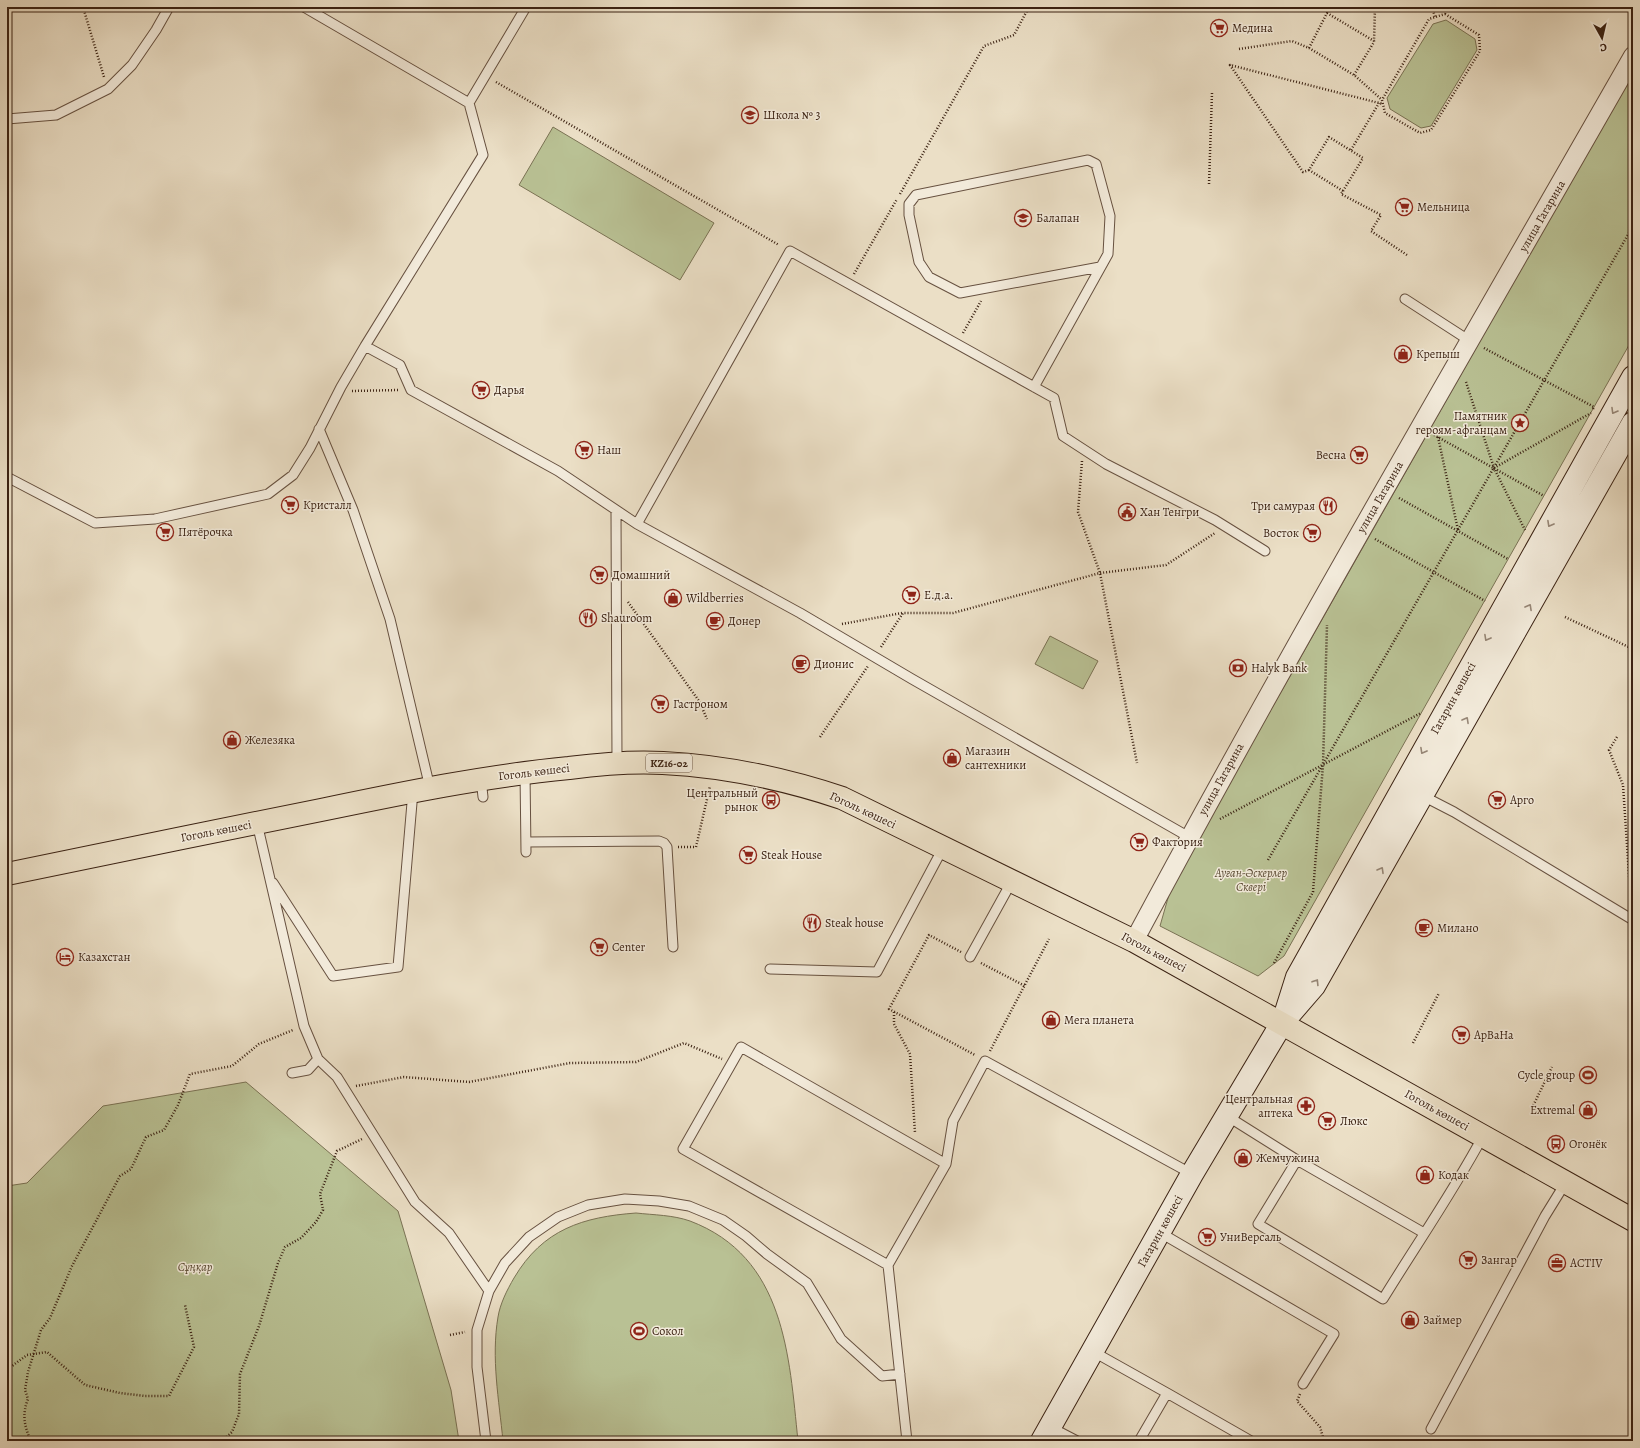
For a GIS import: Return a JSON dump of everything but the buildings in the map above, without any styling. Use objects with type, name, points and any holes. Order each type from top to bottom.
[{"type":"main road","name":"Гоголь көшесі","points":[[7,874],[421,790],[482,788],[525,772],[617,763],[662,763],[747,774],[815,789],[842,798],[1134,941],[1633,1220]]},
{"type":"street","name":"улица Гагарина","points":[[1134,941],[1189,837],[1328,587],[1474,343],[1633,56]]},
{"type":"street","name":"Гагарин көшесі","points":[[1282,1023],[1297,977],[1633,377]]},
{"type":"street","name":"Гагарин көшесі","points":[[1046,1434],[1226,1116],[1282,1023],[1314,986],[1633,423]]},
{"type":"lane","points":[[7,119],[56,114],[108,89],[132,65],[156,30],[169,7]]},
{"type":"lane","points":[[7,477],[95,523],[156,519],[268,494],[293,474],[310,448],[341,387],[365,346],[484,155],[469,103],[304,7]]},
{"type":"lane","points":[[469,103],[526,7]]},
{"type":"lane","points":[[1034,387],[1108,254],[1110,216],[1096,164],[1088,160],[916,195],[909,204],[909,215],[918,262],[929,277],[960,293],[1100,267]]},
{"type":"lane","points":[[637,524],[790,251],[1054,398],[1063,436],[1106,464],[1225,526],[1265,551]]},
{"type":"lane","points":[[1405,299],[1474,343]]},
{"type":"lane","points":[[365,346],[400,365],[411,390],[558,471],[637,524],[824,627],[1189,837]]},
{"type":"lane","points":[[269,877],[333,976],[398,968],[421,790],[390,619],[353,510],[319,429]]},
{"type":"lane","points":[[616,511],[615,584],[617,763]]},
{"type":"lane","points":[[525,772],[526,852]]},
{"type":"lane","points":[[1404,785],[1454,812],[1632,920]]},
{"type":"lane","points":[[257,823],[304,1026],[318,1059],[337,1077],[415,1202],[450,1233],[489,1291]]},
{"type":"lane","points":[[526,842],[664,843],[667,847],[673,947]]},
{"type":"lane","points":[[770,969],[877,972],[943,848]]},
{"type":"lane","points":[[970,957],[1012,881]]},
{"type":"lane","points":[[888,1266],[683,1149],[741,1047],[946,1164]]},
{"type":"lane","points":[[292,1073],[308,1070],[318,1059]]},
{"type":"lane","points":[[907,1441],[888,1266],[946,1164],[953,1121],[985,1061],[1192,1174]]},
{"type":"lane","points":[[1226,1116],[1297,1160],[1424,1233]]},
{"type":"lane","points":[[1297,1160],[1258,1224],[1383,1299],[1464,1171],[1483,1136]]},
{"type":"lane","points":[[1431,1429],[1545,1216],[1566,1182]]},
{"type":"lane","points":[[486,1441],[477,1367],[477,1330],[489,1291],[505,1264],[529,1237],[558,1217],[588,1205],[625,1199],[659,1201],[689,1206],[723,1220],[806,1283],[841,1339],[882,1376],[900,1374]]},
{"type":"lane","points":[[1159,1232],[1334,1334],[1303,1384]]},
{"type":"lane","points":[[1092,1351],[1251,1441]]},
{"type":"lane","points":[[1139,1441],[1167,1393]]},
{"type":"lane","points":[[1046,1434],[1077,1441]]},
{"type":"path","points":[[84,7],[108,89]]},
{"type":"path","points":[[849,283],[984,46],[1014,35],[1029,7]]},
{"type":"path","points":[[1309,48],[1327,13],[1336,7]]},
{"type":"path","points":[[1354,74],[1374,42],[1375,7]]},
{"type":"path","points":[[1432,7],[1435,17]]},
{"type":"path","points":[[1327,13],[1374,42]]},
{"type":"path","points":[[1239,49],[1292,41],[1309,48],[1354,74],[1382,100],[1385,113],[1420,133],[1431,130],[1480,51],[1479,35],[1445,14],[1429,19],[1382,100]]},
{"type":"path","points":[[1343,191],[1363,158],[1329,137],[1309,170],[1303,172],[1230,65],[1383,104]]},
{"type":"path","points":[[485,76],[790,251]]},
{"type":"path","points":[[1209,184],[1212,93]]},
{"type":"path","points":[[1351,150],[1379,103]]},
{"type":"path","points":[[1309,170],[1343,191],[1342,194],[1381,215],[1371,231],[1407,255]]},
{"type":"path","points":[[1268,860],[1633,226]]},
{"type":"path","points":[[957,344],[989,288]]},
{"type":"path","points":[[1474,343],[1594,407],[1590,414],[1494,468]]},
{"type":"path","points":[[1465,379],[1494,468],[1524,530]]},
{"type":"path","points":[[341,387],[352,391],[411,390]]},
{"type":"path","points":[[1428,432],[1544,496]]},
{"type":"path","points":[[1438,437],[1458,531]]},
{"type":"path","points":[[1082,448],[1078,512],[1100,573],[1137,764]]},
{"type":"path","points":[[1393,494],[1508,559]]},
{"type":"path","points":[[824,627],[903,613],[953,613],[1100,573],[1166,565],[1225,526]]},
{"type":"path","points":[[1369,536],[1485,601]]},
{"type":"path","points":[[615,584],[699,701],[707,719]]},
{"type":"path","points":[[820,737],[903,613]]},
{"type":"path","points":[[1565,617],[1633,649]]},
{"type":"path","points":[[1274,963],[1313,892],[1323,765],[1328,624]]},
{"type":"path","points":[[1218,820],[1421,713]]},
{"type":"path","points":[[1617,737],[1609,750],[1622,785],[1632,920]]},
{"type":"path","points":[[667,847],[696,847],[711,779]]},
{"type":"path","points":[[1025,986],[929,935],[889,1009],[985,1061],[1025,986],[1048,939]]},
{"type":"path","points":[[1413,1044],[1439,993]]},
{"type":"path","points":[[894,1012],[894,1024],[910,1054],[916,1147]]},
{"type":"path","points":[[31,1441],[26,1430],[24,1410],[28,1399],[25,1390],[28,1372],[41,1330],[50,1318],[72,1266],[120,1176],[131,1169],[146,1137],[164,1130],[178,1105],[190,1074],[232,1066],[259,1044],[304,1026]]},
{"type":"path","points":[[344,1089],[404,1077],[469,1082],[570,1062],[636,1062],[684,1043],[732,1063]]},
{"type":"path","points":[[1532,1108],[1552,1067]]},
{"type":"path","points":[[222,1441],[232,1432],[239,1414],[240,1374],[259,1326],[278,1263],[285,1247],[301,1238],[316,1222],[323,1210],[320,1194],[337,1151],[373,1134]]},
{"type":"path","points":[[7,1364],[12,1366],[27,1356],[47,1352],[85,1385],[120,1393],[146,1396],[169,1396],[194,1347],[185,1304]]},
{"type":"path","points":[[1303,1384],[1297,1401],[1320,1427],[1324,1441]]},
{"type":"green space","points":[[1446,20],[1475,39],[1477,50],[1431,126],[1421,128],[1390,109],[1387,98],[1433,24]]},
{"type":"green space","name":"Ауған-Әскерлер Сквері","points":[[1633,71],[1633,338],[1284,956],[1258,976],[1160,926],[1172,884]]},
{"type":"green space","points":[[553,127],[714,223],[680,280],[519,185]]},
{"type":"green space","points":[[1050,636],[1098,661],[1083,689],[1035,664]]},
{"type":"green space","name":"Сұңқар","points":[[246,1082],[398,1211],[451,1390],[459,1441],[7,1441],[7,1186],[27,1183],[103,1106]]},
{"type":"green space","name":"Сокол","points":[[636,1213],[670,1216],[690,1221],[722,1237],[746,1258],[764,1284],[776,1312],[785,1343],[791,1375],[798,1441],[503,1441],[496,1379],[496,1332],[500,1307],[514,1278],[525,1261],[538,1248],[551,1237],[566,1229],[582,1222],[599,1218]]},
{"type":"place","name":"Медина","points":[[1219,28]]},
{"type":"place","name":"Школа № 3","points":[[750,115]]},
{"type":"place","name":"Мельница","points":[[1404,207]]},
{"type":"place","name":"Балапан","points":[[1023,218]]},
{"type":"place","name":"Крепыш","points":[[1403,354]]},
{"type":"place","name":"Дарья","points":[[481,390]]},
{"type":"place","name":"Памятник героям-афганцам","points":[[1520,423]]},
{"type":"place","name":"Наш","points":[[584,450]]},
{"type":"place","name":"Весна","points":[[1359,455]]},
{"type":"place","name":"Кристалл","points":[[290,505]]},
{"type":"place","name":"Три самурая","points":[[1328,506]]},
{"type":"place","name":"Хан Тенгри","points":[[1127,512]]},
{"type":"place","name":"Пятёрочка","points":[[165,532]]},
{"type":"place","name":"Восток","points":[[1312,533]]},
{"type":"place","name":"Домашний","points":[[599,575]]},
{"type":"place","name":"Е.д.а.","points":[[911,595]]},
{"type":"place","name":"Wildberries","points":[[673,598]]},
{"type":"place","name":"Shauroom","points":[[588,618]]},
{"type":"place","name":"Донер","points":[[715,621]]},
{"type":"place","name":"Дионис","points":[[801,664]]},
{"type":"place","name":"Halyk Bank","points":[[1238,668]]},
{"type":"place","name":"Гастроном","points":[[660,704]]},
{"type":"place","name":"Железяка","points":[[232,740]]},
{"type":"place","name":"Магазин сантехники","points":[[952,758]]},
{"type":"place","name":"Центральный рынок","points":[[771,800]]},
{"type":"place","name":"Арго","points":[[1497,800]]},
{"type":"place","name":"Фактория","points":[[1139,842]]},
{"type":"place","name":"Steak House","points":[[748,855]]},
{"type":"place","name":"Steak house","points":[[812,923]]},
{"type":"place","name":"Милано","points":[[1424,928]]},
{"type":"place","name":"Center","points":[[599,947]]},
{"type":"place","name":"Казахстан","points":[[65,957]]},
{"type":"place","name":"Мега планета","points":[[1051,1020]]},
{"type":"place","name":"АрВаНа","points":[[1461,1035]]},
{"type":"place","name":"Cycle group","points":[[1588,1075]]},
{"type":"place","name":"Центральная аптека","points":[[1306,1106]]},
{"type":"place","name":"Extremal","points":[[1588,1110]]},
{"type":"place","name":"Люкс","points":[[1327,1121]]},
{"type":"place","name":"Огонёк","points":[[1556,1144]]},
{"type":"place","name":"Жемчужина","points":[[1243,1158]]},
{"type":"place","name":"Кодак","points":[[1425,1175]]},
{"type":"place","name":"УниВерсаль","points":[[1207,1237]]},
{"type":"place","name":"Зангар","points":[[1468,1260]]},
{"type":"place","name":"ACTIV","points":[[1557,1263]]},
{"type":"place","name":"Займер","points":[[1410,1320]]},
{"type":"place","name":"Сокол","points":[[639,1331]]}]
